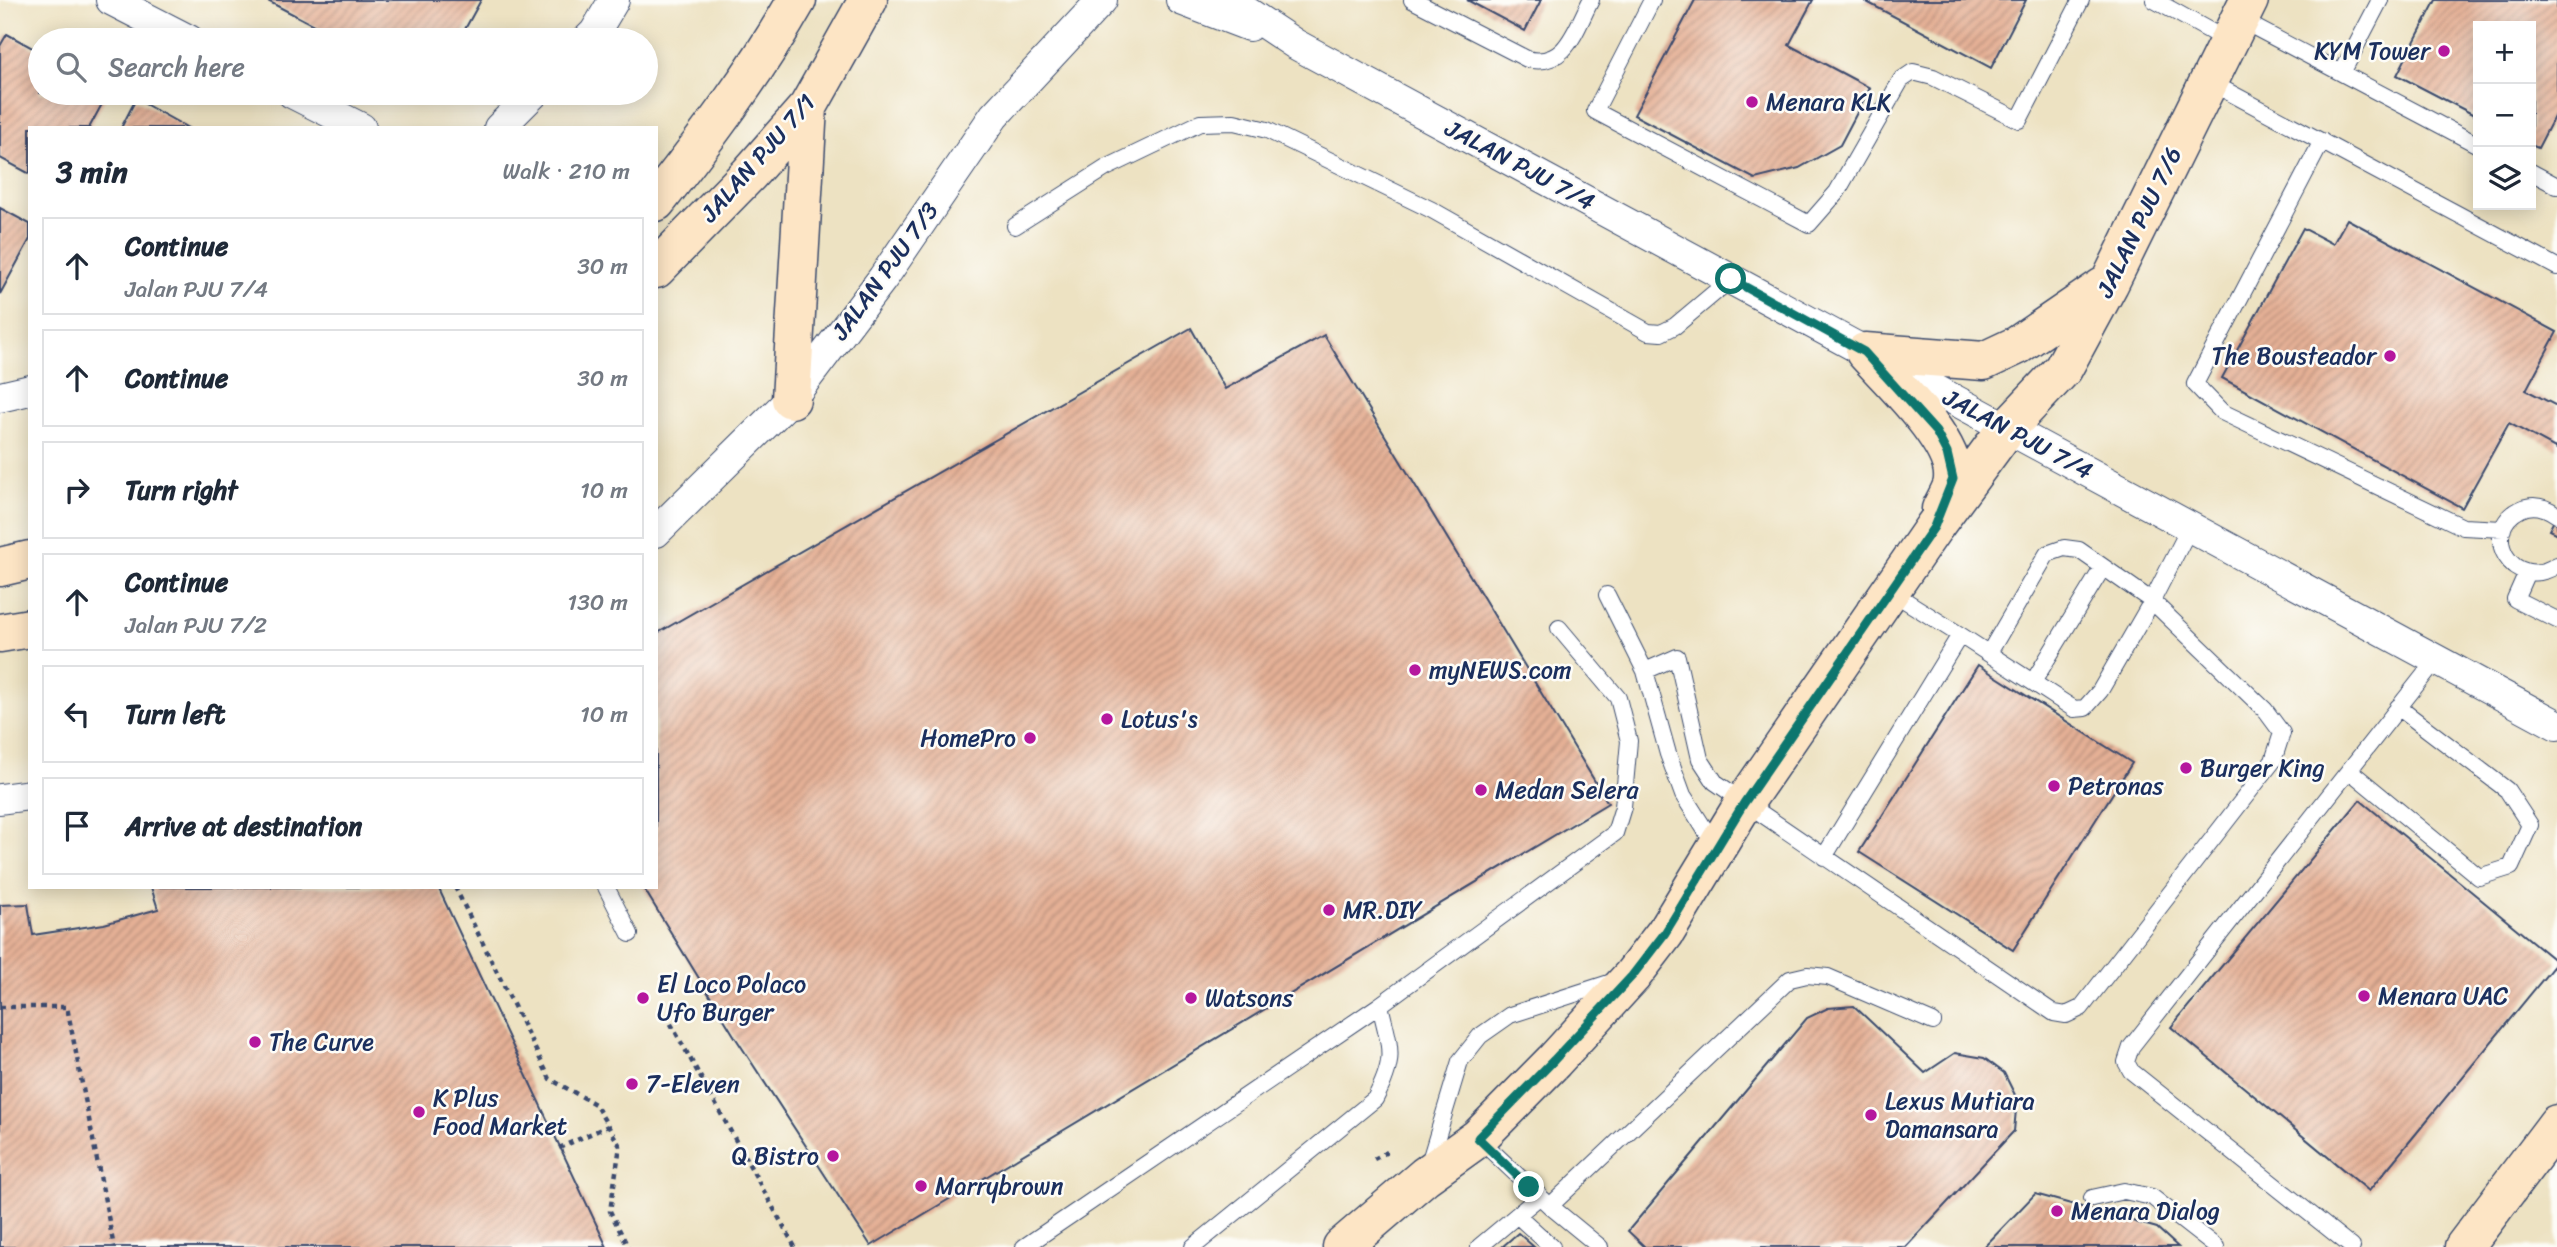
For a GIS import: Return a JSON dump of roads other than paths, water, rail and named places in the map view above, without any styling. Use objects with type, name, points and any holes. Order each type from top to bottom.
[{"type":"street","points":[[111,0],[166,28]]},
{"type":"street","points":[[597,28],[614,0]]},
{"type":"street","name":"JALAN PJU 7/1","points":[[658,199],[731,105],[771,46],[797,0]]},
{"type":"street","name":"JALAN PJU 7/1","points":[[658,268],[749,174],[808,107],[868,0]]},
{"type":"street","name":"JALAN PJU 7/3","points":[[658,530],[791,399],[883,278],[994,116],[1102,0]]},
{"type":"street","name":"JALAN PJU 7/4","points":[[1181,0],[1295,44]]},
{"type":"street","name":"JALAN PJU 7/4","points":[[1229,0],[1295,44],[2557,725]]},
{"type":"street","name":"JALAN PJU 7/6","points":[[1934,527],[2007,428],[2063,369],[2109,284],[2238,20]]},
{"type":"street","points":[[316,105],[357,126]]},
{"type":"street","points":[[501,126],[522,105]]},
{"type":"street","points":[[791,399],[808,107]]},
{"type":"street","points":[[1864,352],[1984,361],[2018,345],[2109,284]]},
{"type":"street","points":[[1342,1247],[1425,1176],[1478,1138],[1632,976],[1665,933],[1744,803],[1934,527],[1953,479],[1947,453],[1936,432],[1864,352]]},
{"type":"street","points":[[0,397],[28,390]]},
{"type":"street","points":[[0,568],[28,561]]},
{"type":"street","points":[[0,633],[28,628]]},
{"type":"street","points":[[0,799],[28,795]]},
{"type":"street","points":[[2464,1247],[2557,1124]]},
{"type":"lane","points":[[1412,0],[1527,59],[1538,62],[1559,55],[1591,0]]},
{"type":"lane","points":[[1652,0],[1595,111],[1809,224],[1837,192],[1901,80],[1913,72],[1933,77],[2019,120],[2081,0]]},
{"type":"lane","points":[[2154,0],[2238,20],[2473,142]]},
{"type":"lane","points":[[2342,73],[2380,0]]},
{"type":"lane","points":[[2208,81],[2557,267]]},
{"type":"lane","points":[[1015,226],[1106,168],[1200,123],[1234,122],[1267,130],[1432,210],[1648,332],[1661,333],[1675,326],[1731,279]]},
{"type":"lane","points":[[2322,141],[2195,384],[2222,412],[2463,527],[2503,529]]},
{"type":"lane","points":[[2536,175],[2557,186]]},
{"type":"lane","points":[[2557,515],[2548,508],[2526,507],[2508,519],[2501,540],[2508,561],[2517,568],[2538,573],[2557,565]]},
{"type":"lane","points":[[1890,591],[2074,709],[2085,708],[2100,691],[2152,601],[2190,527]]},
{"type":"lane","points":[[1646,671],[1677,657],[1700,759],[1715,782],[2054,1013],[2066,1015],[2081,1008],[2273,761],[2282,733],[2265,710],[2152,601],[2079,550],[2064,548],[2047,554],[1989,653]]},
{"type":"lane","points":[[2033,682],[2103,567]]},
{"type":"lane","points":[[2527,572],[2515,599],[2557,620]]},
{"type":"lane","points":[[1607,595],[1646,671],[1668,754],[1683,795],[1716,847]]},
{"type":"lane","points":[[1024,1247],[1380,1005],[1615,833],[1623,807],[1629,741],[1618,698],[1559,628]]},
{"type":"lane","points":[[1824,857],[1960,635]]},
{"type":"lane","points":[[2352,1247],[2131,1071],[2126,1062],[2132,1047],[2436,660]]},
{"type":"lane","points":[[2348,770],[2479,877],[2511,867],[2530,825],[2507,790],[2398,707]]},
{"type":"lane","points":[[607,889],[630,934]]},
{"type":"lane","points":[[1479,1247],[1517,1215],[1545,1201],[1790,979],[1807,975],[1828,976],[1933,1022]]},
{"type":"lane","points":[[1425,1176],[1460,1060],[1480,1036],[1510,1015],[1632,976]]},
{"type":"lane","points":[[1193,1247],[1375,1099],[1387,1076],[1392,1056],[1380,1005]]},
{"type":"lane","points":[[1478,1138],[1545,1201],[1600,1247]]},
{"type":"lane","points":[[2092,1198],[2124,1191],[2152,1197],[2216,1247]]},
{"type":"lane","points":[[1517,1215],[1552,1247]]},
{"type":"place","name":"KYM Tower","points":[[2444,51]]},
{"type":"place","name":"Menara KLK","points":[[1752,102]]},
{"type":"place","name":"The Bousteador","points":[[2390,356]]},
{"type":"place","name":"myNEWS.com","points":[[1415,670]]},
{"type":"place","name":"Lotus's","points":[[1107,719]]},
{"type":"place","name":"HomePro","points":[[1030,738]]},
{"type":"place","name":"Burger King","points":[[2186,768]]},
{"type":"place","name":"Petronas","points":[[2054,786]]},
{"type":"place","name":"Medan Selera","points":[[1481,790]]},
{"type":"place","name":"MR.DIY","points":[[1329,910]]},
{"type":"place","name":"Menara UAC","points":[[2364,996]]},
{"type":"place","name":"El Loco Polaco Ufo Burger","points":[[643,998]]},
{"type":"place","name":"Watsons","points":[[1191,998]]},
{"type":"place","name":"The Curve","points":[[255,1042]]},
{"type":"place","name":"7-Eleven","points":[[632,1084]]},
{"type":"place","name":"K Plus Food Market","points":[[419,1112]]},
{"type":"place","name":"Lexus Mutiara Damansara","points":[[1871,1115]]},
{"type":"place","name":"Q Bistro","points":[[833,1156]]},
{"type":"place","name":"Marrybrown","points":[[921,1186]]},
{"type":"place","name":"Menara Dialog","points":[[2057,1211]]}]
